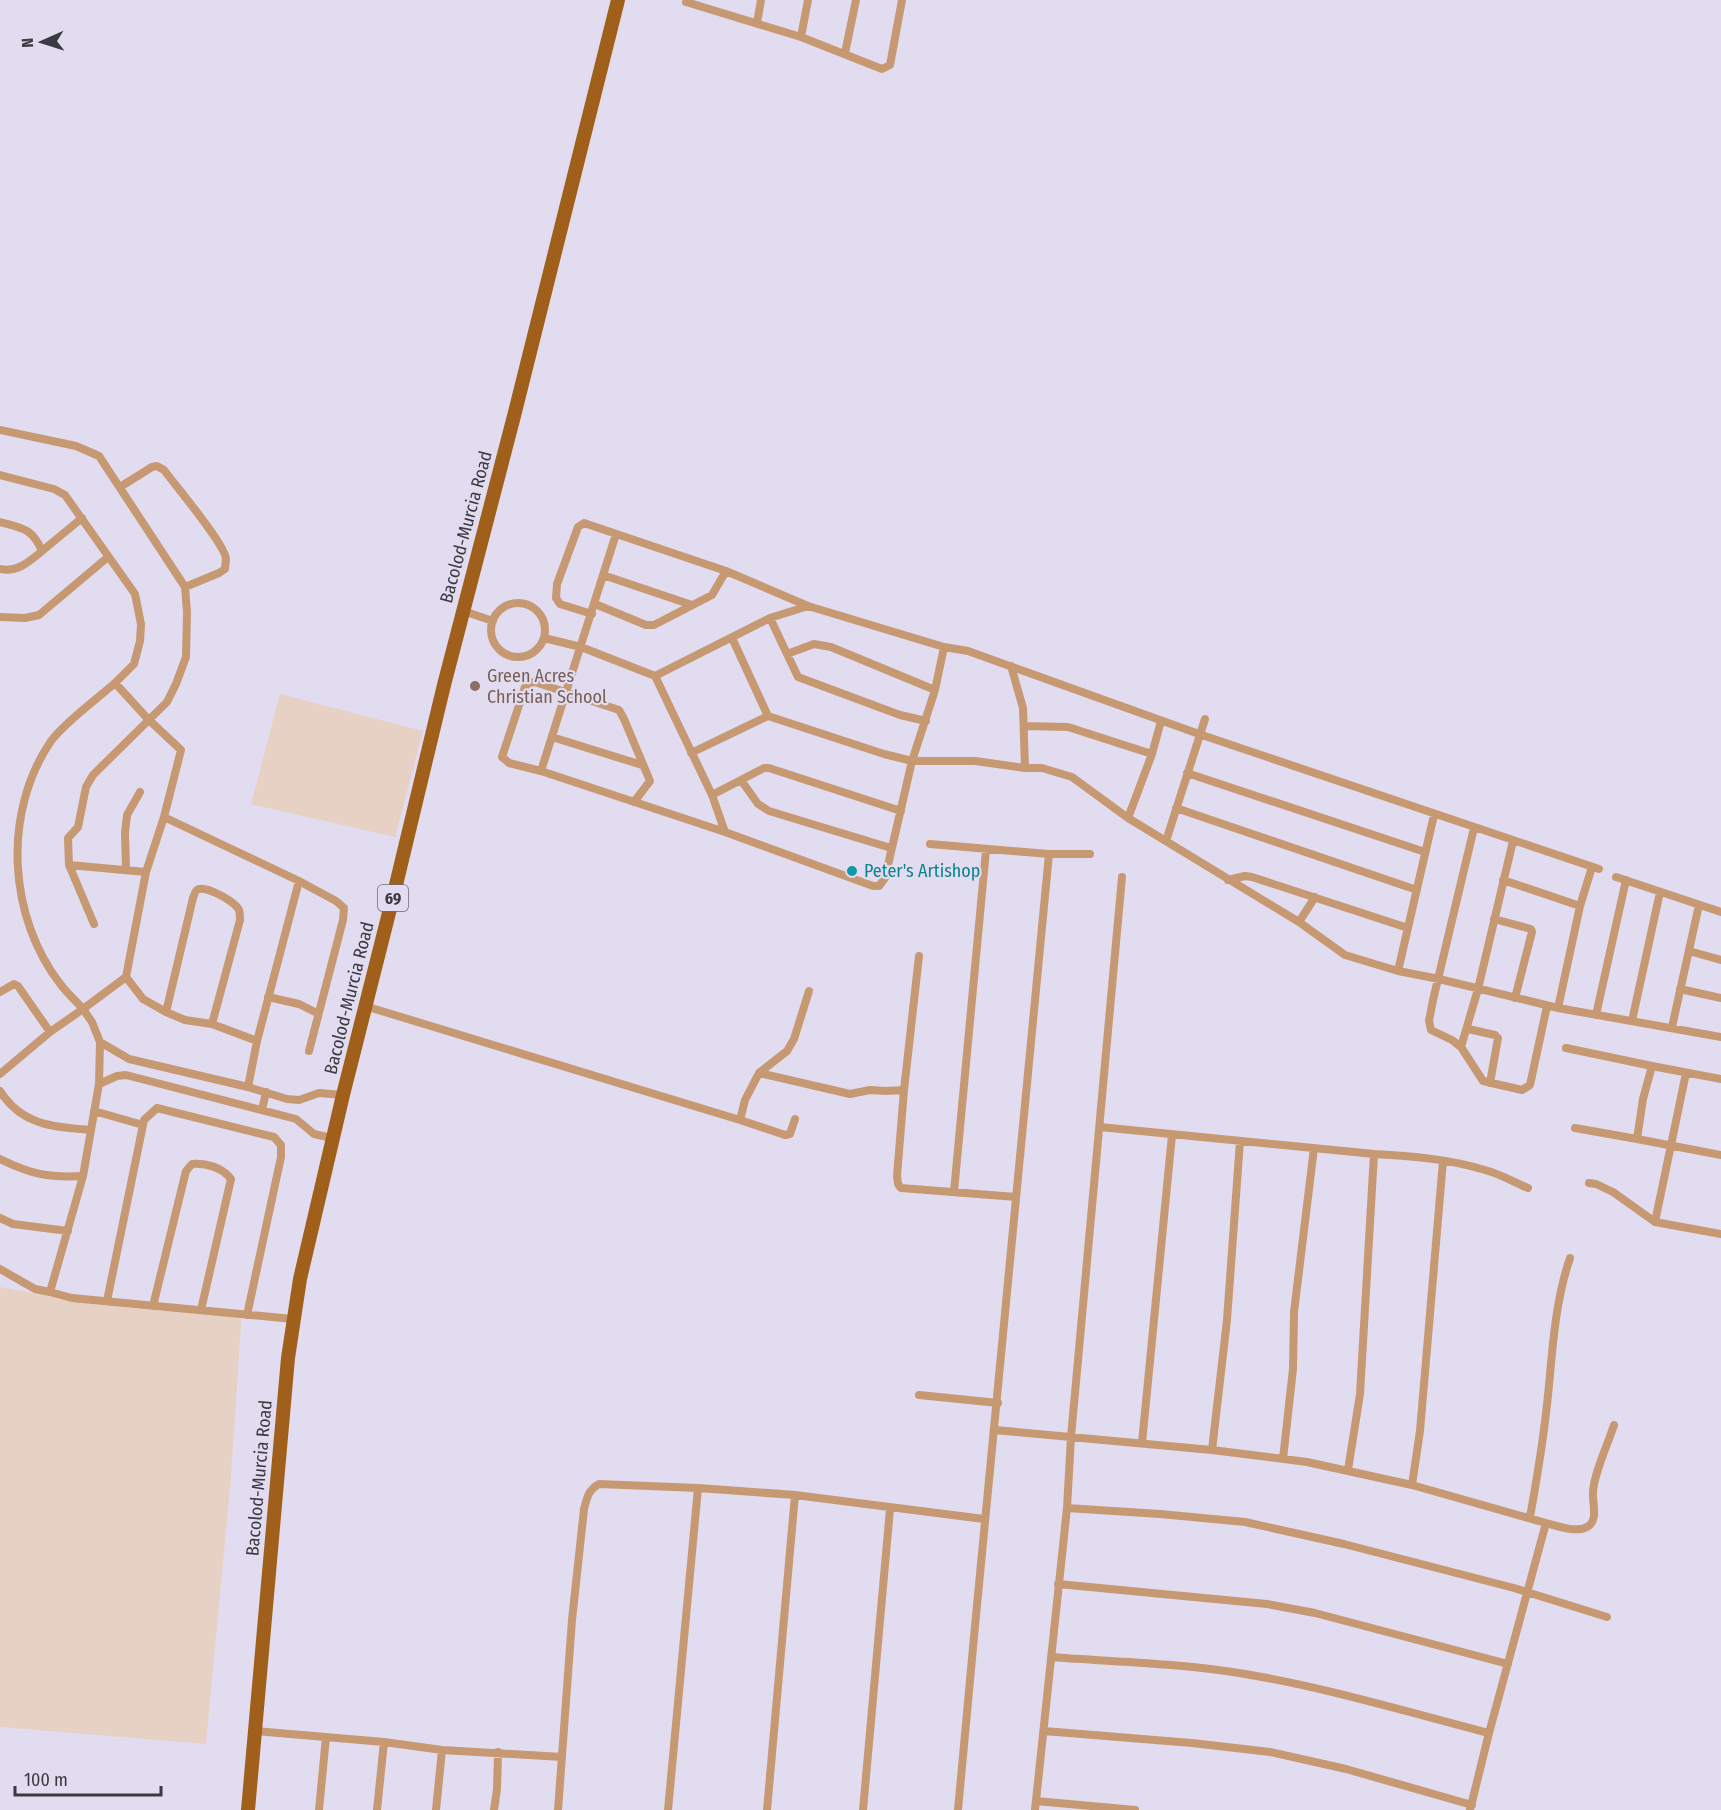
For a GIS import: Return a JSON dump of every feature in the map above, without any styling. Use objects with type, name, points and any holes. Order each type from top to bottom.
[{"type":"main road","name":"Bacolod-Murcia Road","points":[[248,1810],[278,1461],[293,1319],[304,1260],[332,1138],[463,611],[618,0]]},
{"type":"street","points":[[757,23],[761,0]]},
{"type":"street","points":[[801,37],[808,0]]},
{"type":"street","points":[[845,53],[856,0]]},
{"type":"street","points":[[686,2],[710,4],[757,23],[845,53],[882,69],[888,66],[902,0]]},
{"type":"street","points":[[0,430],[76,446],[95,453],[104,461],[185,587],[186,657],[167,702],[93,775],[86,787],[78,827],[68,838],[69,865],[94,924]]},
{"type":"street","points":[[120,487],[152,466],[164,470],[224,552],[225,569],[185,587]]},
{"type":"street","points":[[0,475],[54,489],[65,495],[135,594],[141,624],[140,641],[134,664],[52,739],[35,768],[22,804],[17,843],[21,890],[27,920],[41,953],[61,985],[92,1022],[100,1042],[99,1084],[83,1176],[50,1292]]},
{"type":"street","points":[[0,568],[6,570],[20,567],[82,518]]},
{"type":"street","points":[[0,522],[31,532],[42,551]]},
{"type":"street","points":[[592,614],[560,604],[555,598],[557,584],[578,527],[588,523],[726,571],[808,606],[944,647],[968,651],[1161,721],[1596,868],[1580,906],[1558,1008]]},
{"type":"street","points":[[541,771],[616,534]]},
{"type":"street","points":[[0,617],[25,618],[39,615],[108,557]]},
{"type":"street","points":[[594,604],[646,625],[661,622],[712,595],[726,571]]},
{"type":"street","points":[[603,575],[692,605]]},
{"type":"street","points":[[519,603],[529,605],[538,612],[543,620],[544,638],[538,649],[528,656],[516,658],[504,654],[495,645],[491,633],[493,621],[508,605],[519,603]]},
{"type":"street","points":[[655,676],[770,618],[808,606]]},
{"type":"street","points":[[463,611],[493,621]]},
{"type":"street","points":[[770,618],[798,677],[900,715],[926,721]]},
{"type":"street","points":[[544,638],[581,647],[655,676],[712,795],[725,832]]},
{"type":"street","points":[[732,638],[768,716]]},
{"type":"street","points":[[787,654],[814,644],[831,647],[935,690]]},
{"type":"street","points":[[634,802],[650,781],[619,710],[535,682],[529,683],[525,687],[504,747],[502,757],[508,763],[541,771],[634,802],[725,832],[873,886],[879,886],[883,882],[912,761],[935,690],[944,647]]},
{"type":"street","points":[[1011,666],[1023,708],[1025,768]]},
{"type":"street","points":[[0,1074],[50,1032],[126,977],[146,872],[182,750],[148,719],[115,682]]},
{"type":"street","points":[[691,753],[768,716],[912,761],[975,761],[1042,768],[1072,777],[1128,818],[1299,922],[1340,953],[1398,971],[1547,1006],[1721,1037]]},
{"type":"street","points":[[1166,841],[1205,718]]},
{"type":"street","points":[[1128,818],[1152,754],[1161,721]]},
{"type":"street","points":[[1025,726],[1068,727],[1152,754]]},
{"type":"street","points":[[552,737],[642,765]]},
{"type":"street","points":[[712,795],[764,768],[769,768],[901,811]]},
{"type":"street","points":[[1187,773],[1425,852]]},
{"type":"street","points":[[741,780],[758,804],[769,811],[891,848]]},
{"type":"street","points":[[126,870],[124,833],[127,815],[140,792]]},
{"type":"street","points":[[1176,808],[1416,890]]},
{"type":"street","points":[[1398,971],[1434,815]]},
{"type":"street","points":[[164,817],[299,880],[344,908],[343,920],[317,1013],[309,1051]]},
{"type":"street","points":[[1474,828],[1431,1012],[1430,1027],[1434,1033],[1452,1040],[1461,1047],[1480,1079],[1522,1090],[1530,1085],[1547,1006]]},
{"type":"street","points":[[1461,1047],[1468,1029],[1513,841]]},
{"type":"street","points":[[930,844],[1049,854],[1090,854]]},
{"type":"street","points":[[954,1192],[986,850]]},
{"type":"street","points":[[958,1810],[1049,854]]},
{"type":"street","points":[[69,865],[146,872]]},
{"type":"street","points":[[1122,877],[1071,1437],[1067,1508],[1036,1806],[1135,1810]]},
{"type":"street","points":[[1228,879],[1252,877],[1408,928]]},
{"type":"street","points":[[1616,877],[1721,912]]},
{"type":"street","points":[[248,1087],[257,1041],[299,880]]},
{"type":"street","points":[[1503,880],[1580,906]]},
{"type":"street","points":[[1596,1015],[1626,880]]},
{"type":"street","points":[[166,1012],[193,898],[196,891],[206,888],[234,903],[239,910],[240,920],[212,1024]]},
{"type":"street","points":[[1632,1021],[1660,892]]},
{"type":"street","points":[[1299,922],[1315,897]]},
{"type":"street","points":[[1672,1028],[1700,904]]},
{"type":"street","points":[[1494,919],[1531,929],[1532,932],[1515,998]]},
{"type":"street","points":[[1689,951],[1721,960]]},
{"type":"street","points":[[919,956],[904,1090],[898,1184],[904,1188],[1016,1197]]},
{"type":"street","points":[[126,977],[143,999],[166,1012],[185,1020],[212,1024],[257,1041]]},
{"type":"street","points":[[0,992],[14,984],[18,986],[50,1032]]},
{"type":"street","points":[[1680,989],[1721,998]]},
{"type":"street","points":[[740,1120],[744,1100],[759,1073],[787,1051],[790,1046],[808,991]]},
{"type":"street","points":[[268,998],[299,1004],[317,1013]]},
{"type":"street","points":[[365,1006],[785,1135],[790,1134],[795,1119]]},
{"type":"street","points":[[1468,1029],[1495,1035],[1498,1038],[1491,1083]]},
{"type":"street","points":[[100,1042],[129,1059],[294,1100],[319,1093],[343,1095]]},
{"type":"street","points":[[1566,1048],[1721,1079]]},
{"type":"street","points":[[126,1075],[129,1059]]},
{"type":"street","points":[[1637,1139],[1642,1099],[1652,1066]]},
{"type":"street","points":[[759,1073],[850,1094],[870,1090],[904,1090]]},
{"type":"street","points":[[1655,1222],[1686,1073]]},
{"type":"street","points":[[99,1084],[117,1076],[126,1075],[296,1119],[314,1134],[332,1138]]},
{"type":"street","points":[[192,1091],[196,1075]]},
{"type":"street","points":[[0,1091],[16,1109],[34,1122],[55,1127],[92,1130]]},
{"type":"street","points":[[262,1110],[266,1092]]},
{"type":"street","points":[[106,1301],[143,1125],[147,1115],[157,1108],[274,1137],[281,1145],[281,1157],[247,1315]]},
{"type":"street","points":[[94,1111],[143,1125]]},
{"type":"street","points":[[1100,1127],[1443,1161],[1485,1170],[1528,1188]]},
{"type":"street","points":[[1575,1128],[1721,1155]]},
{"type":"street","points":[[1142,1443],[1172,1135]]},
{"type":"street","points":[[1212,1450],[1227,1320],[1240,1141]]},
{"type":"street","points":[[1283,1459],[1293,1369],[1294,1312],[1314,1148]]},
{"type":"street","points":[[1348,1470],[1360,1383],[1374,1154]]},
{"type":"street","points":[[0,1159],[19,1168],[56,1178],[83,1176]]},
{"type":"street","points":[[1412,1485],[1420,1431],[1443,1161]]},
{"type":"street","points":[[153,1306],[186,1171],[192,1164],[198,1164],[215,1167],[231,1179],[201,1310]]},
{"type":"street","points":[[1589,1183],[1613,1192],[1655,1222],[1721,1234]]},
{"type":"street","points":[[0,1218],[13,1224],[68,1231]]},
{"type":"street","points":[[1530,1517],[1542,1451],[1556,1315],[1570,1258]]},
{"type":"street","points":[[0,1269],[35,1289],[72,1298],[293,1319]]},
{"type":"street","points":[[919,1395],[998,1403]]},
{"type":"street","points":[[995,1430],[1212,1450],[1283,1459],[1348,1470],[1412,1485],[1546,1523],[1583,1529],[1591,1525],[1594,1515],[1593,1491],[1614,1425]]},
{"type":"street","points":[[558,1810],[584,1509],[590,1490],[599,1484],[698,1488],[795,1496],[984,1519]]},
{"type":"street","points":[[668,1810],[698,1488]]},
{"type":"street","points":[[767,1810],[795,1496]]},
{"type":"street","points":[[1067,1508],[1245,1522],[1344,1544],[1527,1592],[1575,1609],[1607,1617]]},
{"type":"street","points":[[863,1810],[890,1509]]},
{"type":"street","points":[[1044,1731],[1270,1752],[1346,1769],[1471,1808],[1489,1732],[1546,1523]]},
{"type":"street","points":[[1058,1584],[1267,1604],[1315,1612],[1508,1664]]},
{"type":"street","points":[[1051,1657],[1199,1668],[1244,1674],[1338,1693],[1489,1732]]},
{"type":"street","points":[[255,1731],[384,1742],[442,1750],[562,1757]]},
{"type":"street","points":[[319,1810],[326,1737]]},
{"type":"street","points":[[377,1810],[384,1742]]},
{"type":"street","points":[[436,1810],[442,1750]]},
{"type":"street","points":[[494,1810],[498,1752]]},
{"type":"shaded area","points":[[280,694],[423,731],[395,837],[251,804]]},
{"type":"shaded area","points":[[0,1287],[40,1294],[242,1310],[231,1477],[206,1744],[0,1727]]},
{"type":"place","name":"Green Acres Christian School","points":[[475,686]]},
{"type":"place","name":"Peter's Artishop","points":[[852,871]]}]
